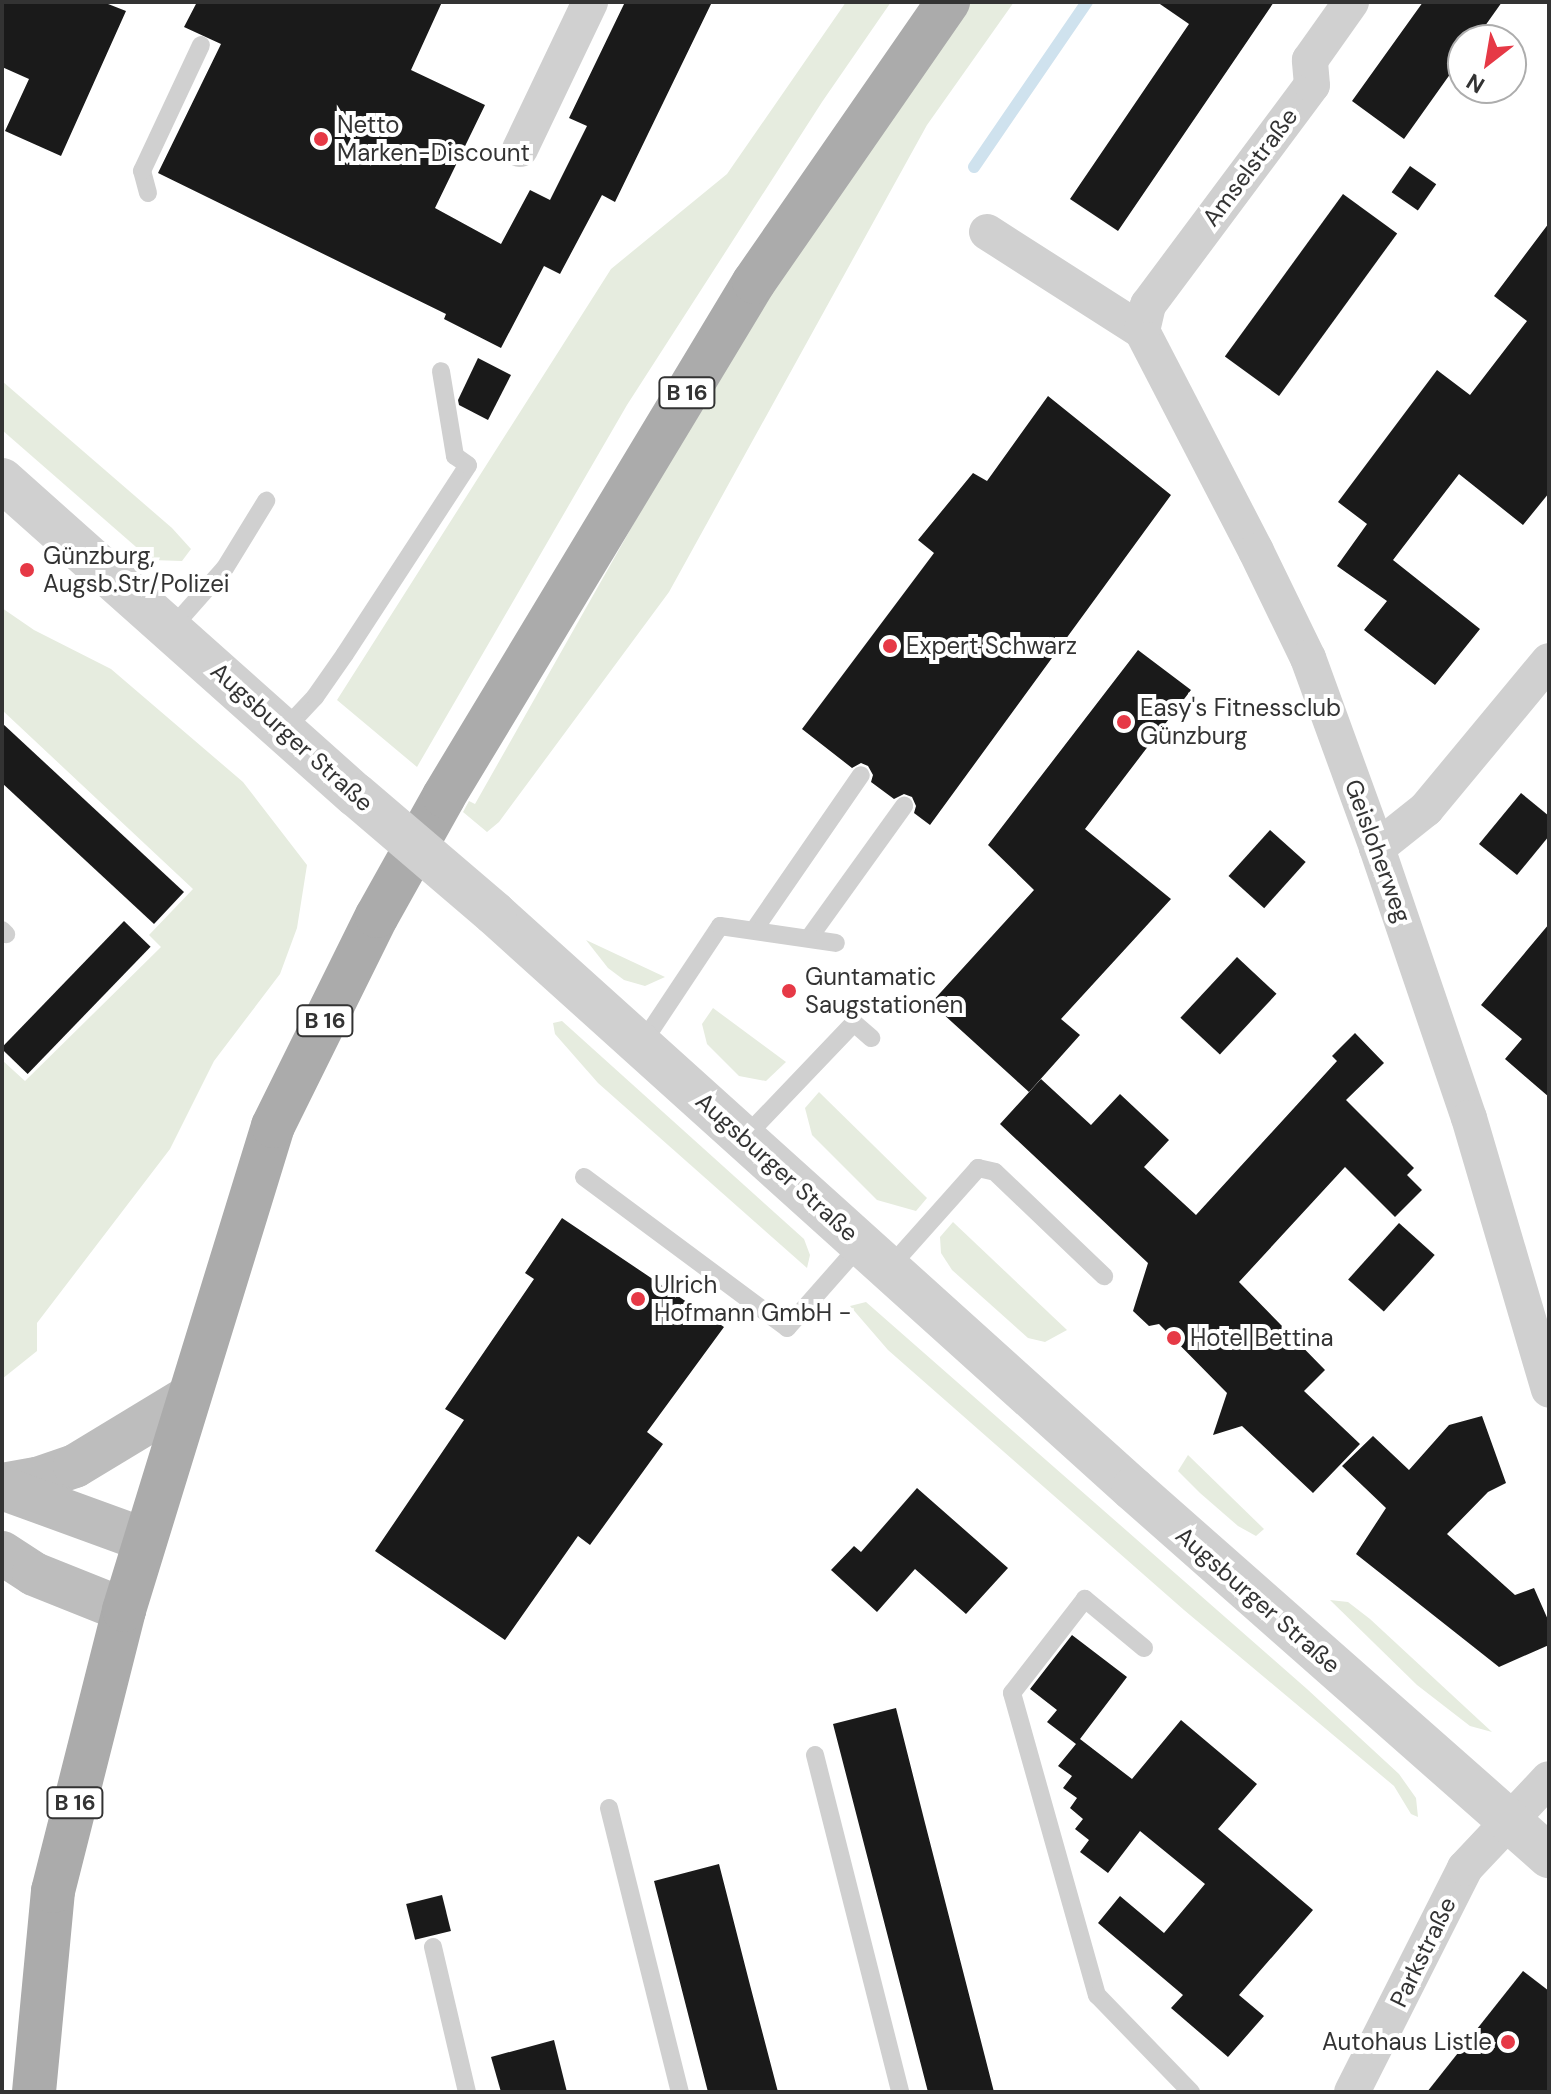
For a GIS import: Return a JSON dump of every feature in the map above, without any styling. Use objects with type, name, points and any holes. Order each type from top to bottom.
[{"type":"main road","name":"B 16","points":[[34,2092],[53,1891],[124,1610],[273,1126],[377,916],[444,796],[754,282],[948,2]]},
{"type":"main road","points":[[2,1486],[37,1479],[75,1466],[189,1397]]},
{"type":"main road","points":[[2,1486],[145,1540]]},
{"type":"main road","points":[[2,1553],[34,1574],[124,1610]]},
{"type":"street","points":[[520,149],[590,2]]},
{"type":"street","name":"Amselstraße","points":[[1142,331],[1148,305],[1312,85],[1310,60],[1351,2]]},
{"type":"street","points":[[987,232],[1142,331]]},
{"type":"street","name":"Geisloherweg","points":[[1142,331],[1308,658],[1469,1118],[1549,1389]]},
{"type":"street","name":"Augsburger Straße","points":[[2,480],[356,795],[494,913],[1549,1856]]},
{"type":"street","points":[[1377,848],[1426,809],[1549,661]]},
{"type":"street","points":[[1508,1821],[1549,1779]]},
{"type":"street","name":"Parkstraße","points":[[1352,2092],[1465,1868],[1508,1821]]},
{"type":"lane","points":[[148,193],[142,171],[201,45]]},
{"type":"lane","points":[[285,729],[315,697],[345,654],[468,465],[455,456],[441,371]]},
{"type":"lane","points":[[171,629],[225,568],[266,501]]},
{"type":"lane","points":[[754,930],[861,775]]},
{"type":"lane","points":[[809,938],[904,806]]},
{"type":"lane","points":[[641,1045],[720,926],[836,943]]},
{"type":"lane","points":[[744,1138],[854,1023],[871,1038]]},
{"type":"lane","points":[[584,1177],[787,1328],[978,1168],[995,1172],[1104,1276]]},
{"type":"lane","points":[[1144,1648],[1085,1599],[1012,1693],[1097,1995],[1191,2092]]},
{"type":"lane","points":[[815,1755],[900,2092]]},
{"type":"lane","points":[[609,1808],[680,2092]]},
{"type":"lane","points":[[433,1947],[467,2092]]},
{"type":"shaded area","points":[[846,2],[891,2],[822,102],[627,405],[417,767],[337,700],[611,269],[727,174]]},
{"type":"shaded area","points":[[964,2],[1014,2],[927,125],[669,592],[499,822],[487,832],[463,812],[469,801],[475,804],[685,433],[852,165]]},
{"type":"shaded area","points":[[2,381],[172,528],[191,549],[182,561],[151,560],[2,430]]},
{"type":"shaded area","points":[[2,608],[34,630],[111,669],[243,782],[307,865],[297,928],[280,974],[214,1061],[170,1149],[37,1323],[37,1351],[2,1379],[2,1060],[25,1081],[161,947],[149,935],[193,889],[2,710]]},
{"type":"shaded area","points":[[586,940],[665,977],[645,986],[624,980],[608,968]]},
{"type":"shaded area","points":[[713,1008],[786,1062],[766,1081],[739,1076],[707,1044],[702,1024]]},
{"type":"shaded area","points":[[562,1021],[804,1239],[810,1255],[807,1268],[598,1083],[555,1034],[553,1023]]},
{"type":"shaded area","points":[[819,1092],[927,1198],[916,1211],[877,1200],[812,1135],[805,1108]]},
{"type":"shaded area","points":[[953,1222],[1067,1330],[1045,1342],[1028,1338],[952,1270],[941,1253],[940,1237]]},
{"type":"shaded area","points":[[866,1302],[1307,1689],[1399,1774],[1416,1798],[1418,1817],[1411,1814],[1394,1786],[1184,1610],[888,1350],[850,1306]]},
{"type":"shaded area","points":[[1188,1455],[1264,1529],[1256,1536],[1238,1526],[1200,1493],[1178,1471]]},
{"type":"shaded area","points":[[1330,1600],[1348,1602],[1370,1619],[1492,1732],[1470,1726],[1417,1685]]},
{"type":"building","points":[[2,2],[103,2],[126,11],[61,156],[5,131],[29,79],[2,67]]},
{"type":"building","points":[[197,2],[442,2],[411,70],[485,105],[435,208],[501,244],[530,190],[550,200],[587,126],[569,118],[625,2],[712,2],[615,202],[602,195],[560,274],[544,266],[501,348],[444,319],[446,314],[158,173],[221,44],[184,27]]},
{"type":"building","points":[[1157,2],[1274,2],[1118,231],[1070,199],[1189,24]]},
{"type":"building","points":[[1423,2],[1502,2],[1486,24],[1447,24],[1447,79],[1404,139],[1352,101]]},
{"type":"building","points":[[1410,166],[1436,184],[1418,211],[1392,192]]},
{"type":"building","points":[[1343,194],[1397,233],[1279,396],[1225,357]]},
{"type":"building","points":[[1549,223],[1549,493],[1523,525],[1459,474],[1393,560],[1480,629],[1435,685],[1364,630],[1387,601],[1337,566],[1367,524],[1338,502],[1437,370],[1470,395],[1527,321],[1494,296]]},
{"type":"building","points":[[478,358],[511,375],[488,420],[459,405],[458,400]]},
{"type":"building","points":[[1048,396],[1171,495],[930,825],[914,813],[916,806],[912,797],[904,794],[894,799],[871,782],[873,775],[868,766],[861,763],[852,768],[802,729],[934,553],[918,540],[973,473],[987,481]]},
{"type":"building","points":[[1138,650],[1191,690],[1085,829],[1171,899],[1061,1019],[1080,1035],[1029,1092],[931,1003],[1034,890],[988,845]]},
{"type":"building","points":[[2,723],[184,892],[154,924],[2,783]]},
{"type":"building","points":[[1521,793],[1549,816],[1549,836],[1517,875],[1479,844]]},
{"type":"building","points":[[1270,830],[1306,862],[1264,908],[1229,876]]},
{"type":"building","points":[[124,921],[151,947],[28,1074],[2,1047]]},
{"type":"building","points":[[1549,924],[1549,1097],[1505,1059],[1522,1039],[1481,1005]]},
{"type":"building","points":[[1237,957],[1276,994],[1220,1055],[1180,1018]]},
{"type":"building","points":[[1355,1033],[1384,1063],[1346,1100],[1414,1168],[1407,1175],[1422,1190],[1395,1217],[1345,1167],[1239,1282],[1325,1370],[1304,1391],[1360,1444],[1313,1493],[1242,1426],[1213,1435],[1227,1393],[1159,1324],[1149,1326],[1133,1311],[1148,1263],[1000,1124],[1041,1079],[1091,1125],[1120,1094],[1169,1140],[1144,1167],[1196,1215],[1337,1061],[1332,1056]]},
{"type":"building","points":[[562,1218],[724,1327],[647,1432],[663,1444],[590,1545],[578,1536],[505,1640],[375,1551],[464,1420],[445,1409],[534,1279],[525,1273]]},
{"type":"building","points":[[1399,1223],[1435,1255],[1384,1312],[1348,1279]]},
{"type":"building","points":[[1482,1416],[1506,1483],[1488,1492],[1447,1534],[1515,1595],[1534,1588],[1549,1622],[1549,1645],[1499,1667],[1356,1554],[1386,1508],[1342,1466],[1373,1436],[1409,1470],[1449,1425]]},
{"type":"building","points":[[917,1488],[1008,1568],[966,1614],[915,1569],[877,1612],[831,1570],[854,1546],[861,1552]]},
{"type":"building","points":[[1072,1635],[1127,1677],[1080,1739],[1132,1779],[1181,1720],[1257,1784],[1218,1829],[1313,1910],[1239,1995],[1264,2016],[1228,2057],[1171,2008],[1183,1995],[1098,1923],[1120,1896],[1164,1933],[1205,1884],[1140,1831],[1108,1873],[1080,1852],[1089,1840],[1075,1829],[1083,1819],[1070,1808],[1077,1798],[1063,1788],[1072,1776],[1058,1766],[1076,1744],[1047,1722],[1057,1710],[1030,1689]]},
{"type":"building","points":[[896,1708],[994,2092],[928,2092],[833,1724]]},
{"type":"building","points":[[719,1864],[778,2092],[708,2092],[654,1881]]},
{"type":"building","points":[[442,1895],[451,1931],[415,1940],[406,1904]]},
{"type":"building","name":"Autohaus Listle","points":[[1523,1971],[1549,1991],[1549,2092],[1427,2092]]},
{"type":"building","points":[[554,2040],[567,2092],[501,2092],[491,2057]]},
{"type":"waterway","points":[[974,167],[1087,2]]},
{"type":"place","name":"Netto Marken-Discount","points":[[321,139]]},
{"type":"place","name":"Günzburg, Augsb.Str/Polizei","points":[[27,570]]},
{"type":"place","name":"Expert Schwarz","points":[[890,646]]},
{"type":"place","name":"Easy's Fitnessclub Günzburg","points":[[1124,722]]},
{"type":"place","name":"Guntamatic Saugstationen","points":[[789,991]]},
{"type":"place","name":"Ulrich Hofmann GmbH -","points":[[638,1299]]},
{"type":"place","name":"Hotel Bettina","points":[[1174,1338]]},
{"type":"place","name":"Autohaus Listle","points":[[1508,2042]]}]
